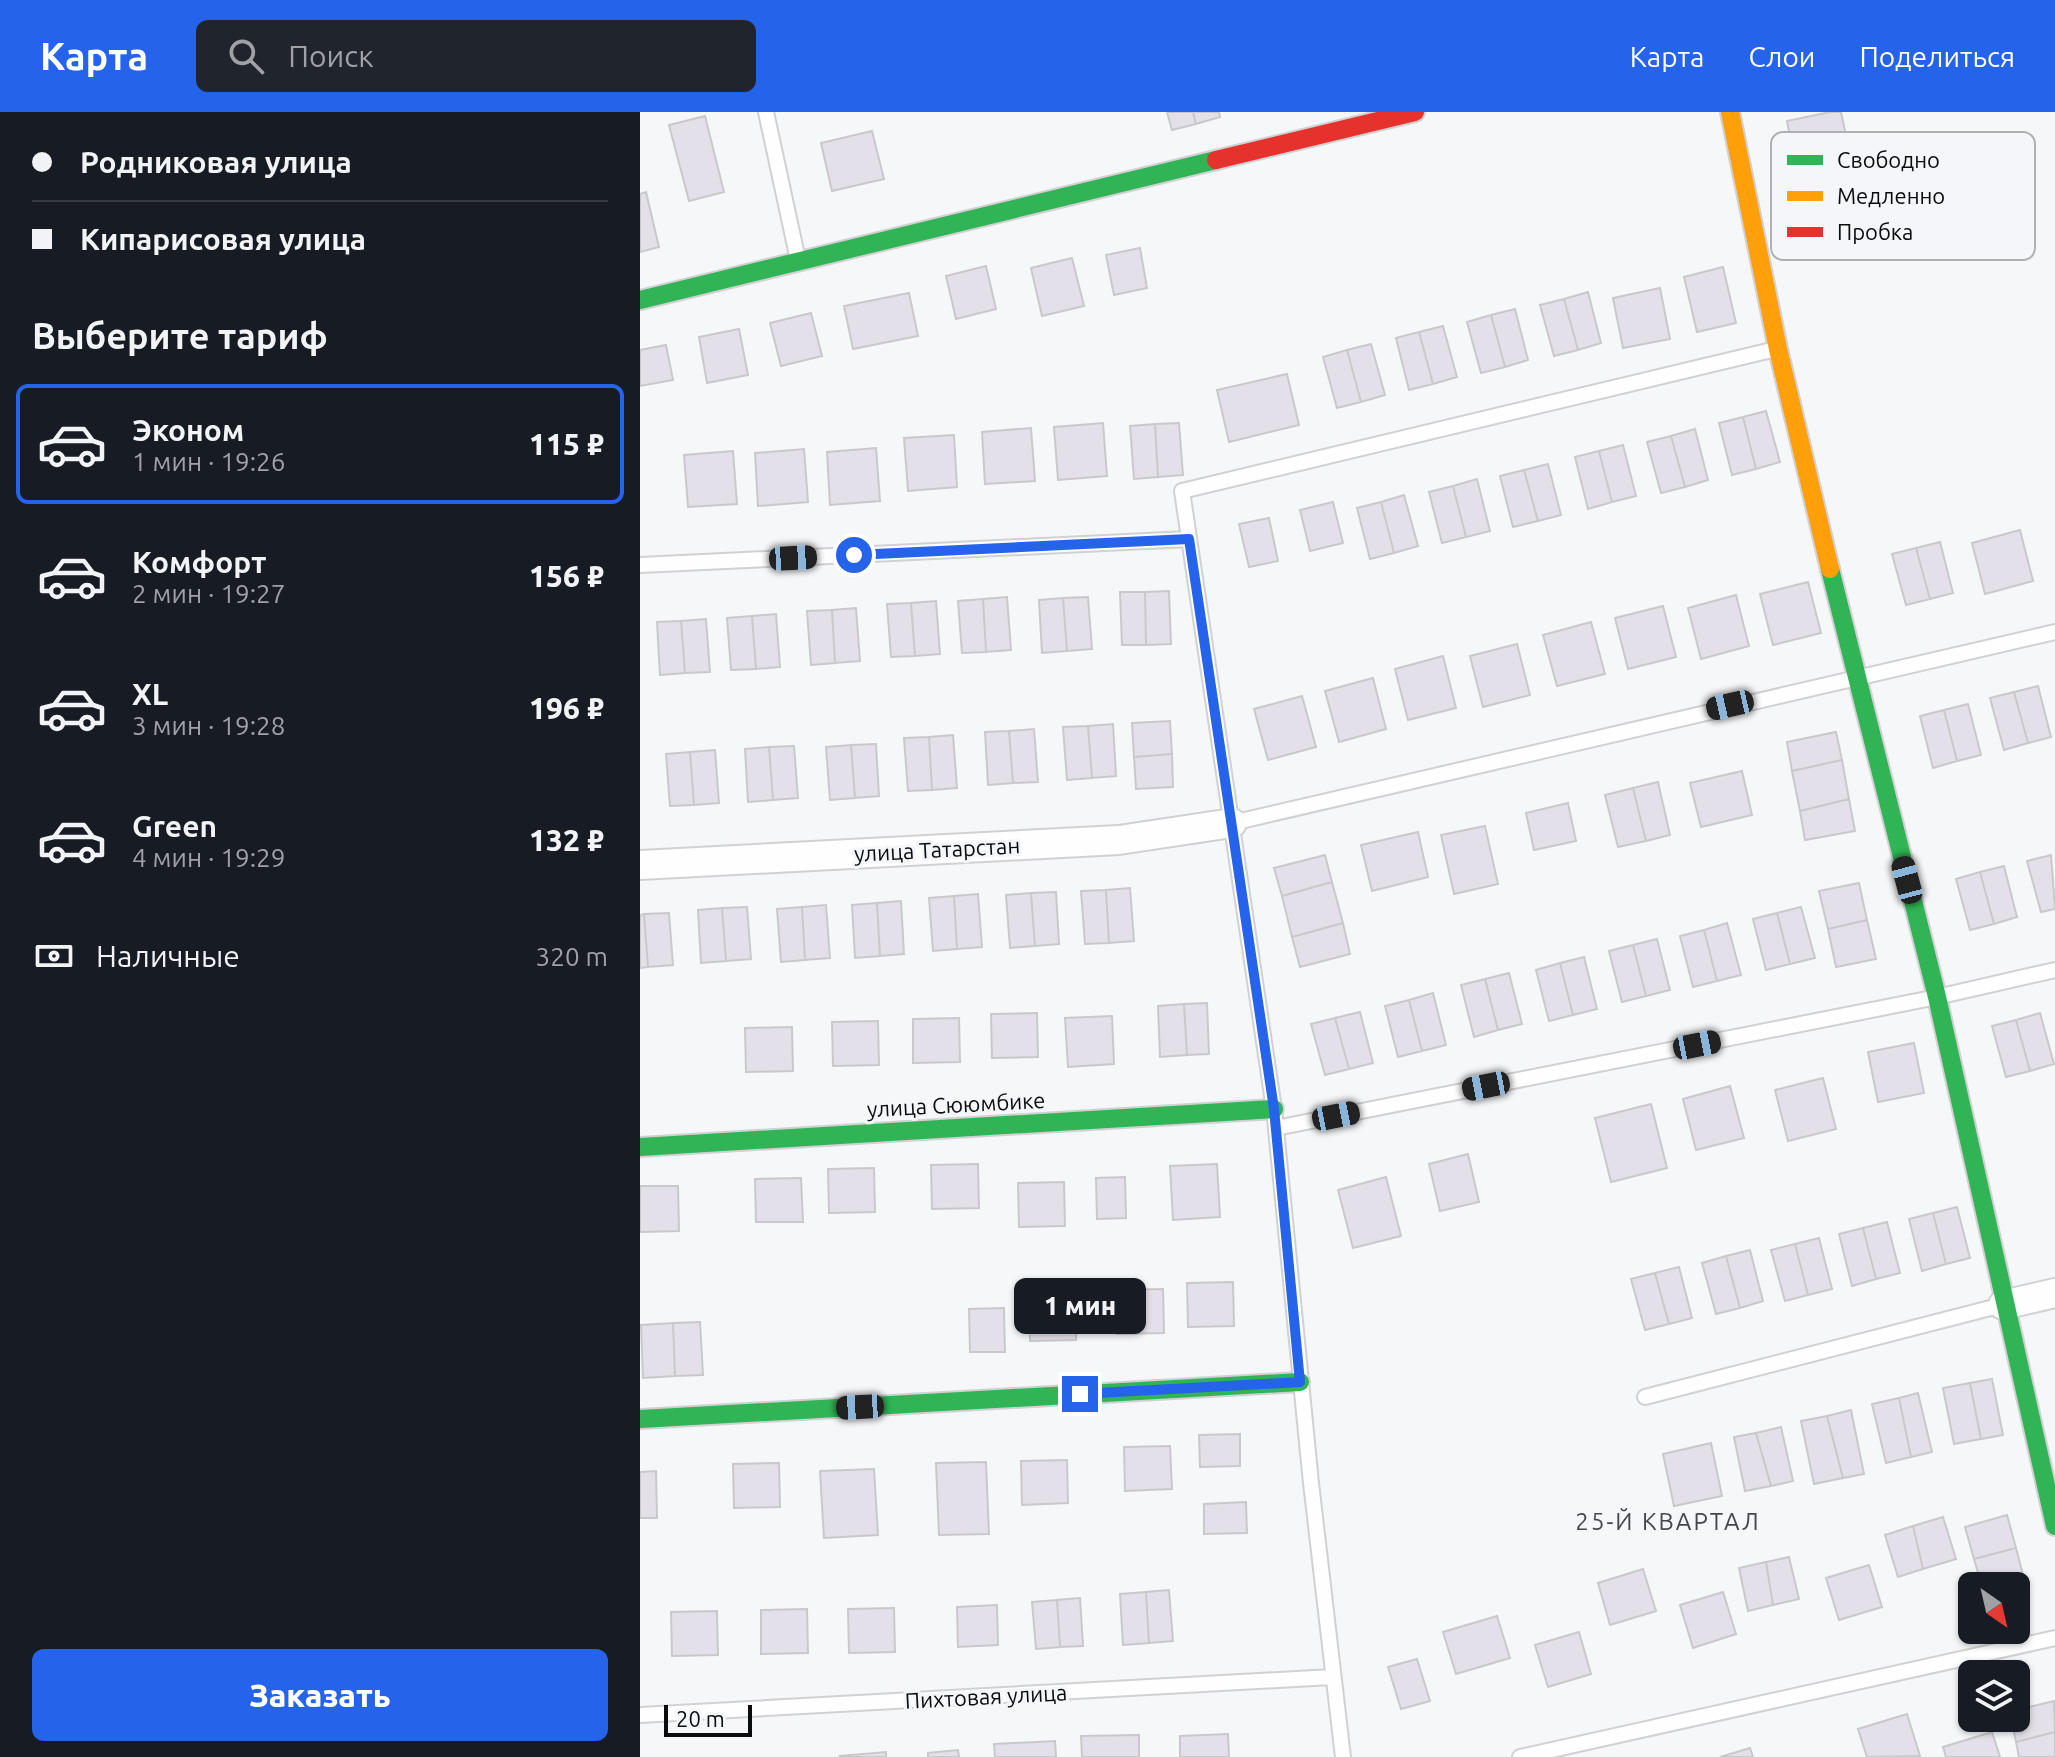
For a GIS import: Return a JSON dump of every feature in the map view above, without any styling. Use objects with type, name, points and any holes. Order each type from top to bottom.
[{"type":"street","points":[[640,300],[1415,112]]},
{"type":"street","points":[[1730,112],[1778,349],[1855,676],[1937,997],[2003,1305],[2055,1526]]},
{"type":"street","name":"улица Татарстан","points":[[640,865],[1119,840],[1232,823]]},
{"type":"street","name":"улица Сююмбике","points":[[640,1147],[1275,1119]]},
{"type":"street","points":[[2003,1305],[2055,1293]]},
{"type":"street","points":[[640,1419],[1300,1382]]},
{"type":"lane","points":[[766,112],[798,260]]},
{"type":"lane","points":[[1343,1757],[1300,1382],[1275,1119],[1182,491],[1778,349]]},
{"type":"lane","points":[[640,565],[1189,539]]},
{"type":"lane","points":[[1232,823],[2055,632]]},
{"type":"lane","points":[[1275,1119],[1937,997],[2055,970]]},
{"type":"lane","points":[[1645,1397],[2003,1305]]},
{"type":"lane","points":[[1520,1757],[2055,1638]]},
{"type":"lane","name":"Пихтовая улица","points":[[640,1715],[1332,1677]]},
{"type":"building","points":[[1167,112],[1193,112],[1196,124],[1172,130]]},
{"type":"building","points":[[1193,112],[1219,112],[1220,117],[1196,124]]},
{"type":"building","points":[[1841,112],[1845,132],[1789,132],[1787,121]]},
{"type":"building","points":[[705,116],[724,192],[689,201],[669,125]]},
{"type":"building","points":[[872,131],[884,179],[832,191],[821,143]]},
{"type":"building","points":[[646,192],[659,247],[640,252],[640,194]]},
{"type":"building","points":[[1140,248],[1147,288],[1114,295],[1106,255]]},
{"type":"building","points":[[1072,258],[1084,306],[1042,316],[1031,268]]},
{"type":"building","points":[[986,266],[996,309],[956,319],[946,276]]},
{"type":"building","points":[[1723,267],[1736,323],[1697,332],[1684,277]]},
{"type":"building","points":[[1660,288],[1670,339],[1623,348],[1613,298]]},
{"type":"building","points":[[1588,292],[1601,343],[1578,350],[1564,299]]},
{"type":"building","points":[[909,293],[918,336],[853,349],[844,306]]},
{"type":"building","points":[[1564,299],[1578,350],[1554,356],[1540,305]]},
{"type":"building","points":[[1515,309],[1528,360],[1505,367],[1491,315]]},
{"type":"building","points":[[811,313],[822,356],[781,366],[770,323]]},
{"type":"building","points":[[1491,315],[1505,367],[1481,373],[1467,322]]},
{"type":"building","points":[[1443,326],[1457,377],[1433,384],[1419,332]]},
{"type":"building","points":[[739,329],[748,375],[707,383],[699,337]]},
{"type":"building","points":[[1419,332],[1433,384],[1409,390],[1396,338]]},
{"type":"building","points":[[1371,344],[1385,395],[1361,402],[1347,350]]},
{"type":"building","points":[[666,345],[673,380],[640,386],[640,350]]},
{"type":"building","points":[[1347,350],[1361,402],[1337,408],[1323,357]]},
{"type":"building","points":[[1287,374],[1299,425],[1229,442],[1217,390]]},
{"type":"building","points":[[1766,411],[1780,462],[1756,469],[1743,417]]},
{"type":"building","points":[[1743,417],[1756,469],[1732,475],[1719,423]]},
{"type":"building","points":[[1103,423],[1107,476],[1058,480],[1054,427]]},
{"type":"building","points":[[1179,423],[1183,475],[1158,477],[1155,424]]},
{"type":"building","points":[[1155,424],[1158,477],[1134,479],[1130,426]]},
{"type":"building","points":[[1031,428],[1035,481],[985,484],[982,432]]},
{"type":"building","points":[[1695,429],[1708,480],[1685,487],[1671,436]]},
{"type":"building","points":[[954,435],[957,487],[908,491],[904,438]]},
{"type":"building","points":[[1671,436],[1685,487],[1661,493],[1647,442]]},
{"type":"building","points":[[1623,445],[1636,496],[1612,502],[1599,451]]},
{"type":"building","points":[[876,448],[880,501],[830,505],[827,452]]},
{"type":"building","points":[[804,449],[808,502],[758,506],[755,453]]},
{"type":"building","points":[[733,451],[737,504],[688,507],[684,455]]},
{"type":"building","points":[[1599,451],[1612,502],[1588,509],[1575,457]]},
{"type":"building","points":[[1548,464],[1561,515],[1538,521],[1524,470]]},
{"type":"building","points":[[1524,470],[1538,521],[1513,527],[1500,476]]},
{"type":"building","points":[[1477,479],[1490,531],[1466,537],[1453,486]]},
{"type":"building","points":[[1453,486],[1466,537],[1442,543],[1429,492]]},
{"type":"building","points":[[1404,495],[1418,546],[1394,553],[1381,502]]},
{"type":"building","points":[[1333,502],[1343,543],[1310,551],[1300,510]]},
{"type":"building","points":[[1381,502],[1394,553],[1370,559],[1357,508]]},
{"type":"building","points":[[1269,518],[1278,561],[1249,567],[1239,524]]},
{"type":"building","points":[[2020,530],[2033,581],[1985,594],[1972,543]]},
{"type":"building","points":[[1940,542],[1953,593],[1930,599],[1916,548]]},
{"type":"building","points":[[1916,548],[1930,599],[1906,605],[1892,554]]},
{"type":"building","points":[[1808,582],[1821,633],[1773,645],[1760,594]]},
{"type":"building","points":[[1169,591],[1171,644],[1146,645],[1145,592]]},
{"type":"building","points":[[1120,592],[1145,592],[1146,645],[1122,645]]},
{"type":"building","points":[[1736,595],[1749,646],[1701,659],[1688,608]]},
{"type":"building","points":[[1007,597],[1011,650],[986,652],[983,599]]},
{"type":"building","points":[[1088,597],[1092,649],[1067,651],[1063,598]]},
{"type":"building","points":[[1063,598],[1067,651],[1042,653],[1039,600]]},
{"type":"building","points":[[983,599],[986,652],[962,653],[958,601]]},
{"type":"building","points":[[936,601],[940,654],[915,656],[911,603]]},
{"type":"building","points":[[911,603],[915,656],[891,657],[887,604]]},
{"type":"building","points":[[1663,606],[1676,657],[1628,669],[1615,618]]},
{"type":"building","points":[[856,608],[860,661],[835,663],[832,610]]},
{"type":"building","points":[[832,610],[835,663],[811,665],[807,611]]},
{"type":"building","points":[[776,614],[780,667],[756,669],[752,616]]},
{"type":"building","points":[[752,616],[756,669],[731,670],[727,618]]},
{"type":"building","points":[[706,619],[710,672],[685,673],[681,621]]},
{"type":"building","points":[[681,621],[685,673],[660,675],[657,622]]},
{"type":"building","points":[[1591,622],[1605,674],[1557,686],[1543,635]]},
{"type":"building","points":[[1517,644],[1530,695],[1483,707],[1470,656]]},
{"type":"building","points":[[1443,656],[1456,708],[1408,720],[1395,669]]},
{"type":"building","points":[[1373,678],[1386,729],[1339,742],[1325,691]]},
{"type":"building","points":[[2038,686],[2051,737],[2028,743],[2014,692]]},
{"type":"building","points":[[2014,692],[2028,743],[2004,750],[1990,698]]},
{"type":"building","points":[[1302,696],[1316,747],[1268,760],[1254,709]]},
{"type":"building","points":[[1968,704],[1981,755],[1957,761],[1944,710]]},
{"type":"building","points":[[1944,710],[1957,761],[1933,768],[1920,716]]},
{"type":"building","points":[[1170,721],[1172,754],[1134,757],[1132,723]]},
{"type":"building","points":[[1113,724],[1116,776],[1092,778],[1088,726]]},
{"type":"building","points":[[1088,726],[1092,778],[1067,780],[1063,727]]},
{"type":"building","points":[[1034,729],[1038,782],[1013,783],[1009,731]]},
{"type":"building","points":[[1009,731],[1013,783],[988,785],[985,732]]},
{"type":"building","points":[[1836,732],[1842,760],[1792,771],[1787,742]]},
{"type":"building","points":[[953,735],[957,788],[932,790],[929,737]]},
{"type":"building","points":[[929,737],[932,790],[908,791],[904,738]]},
{"type":"building","points":[[876,744],[879,796],[855,798],[851,745]]},
{"type":"building","points":[[851,745],[855,798],[830,800],[826,747]]},
{"type":"building","points":[[794,746],[798,798],[773,800],[769,747]]},
{"type":"building","points":[[769,747],[773,800],[748,802],[745,749]]},
{"type":"building","points":[[715,750],[719,803],[694,805],[690,752]]},
{"type":"building","points":[[690,752],[694,805],[670,806],[666,754]]},
{"type":"building","points":[[1172,754],[1173,787],[1136,789],[1134,757]]},
{"type":"building","points":[[1842,760],[1849,799],[1800,811],[1792,771]]},
{"type":"building","points":[[1742,771],[1752,815],[1701,827],[1690,783]]},
{"type":"building","points":[[1658,782],[1670,835],[1646,841],[1633,788]]},
{"type":"building","points":[[1633,788],[1646,841],[1618,847],[1605,795]]},
{"type":"building","points":[[1849,799],[1855,831],[1805,840],[1800,811]]},
{"type":"building","points":[[1568,803],[1576,841],[1534,850],[1526,813]]},
{"type":"building","points":[[1485,826],[1498,884],[1454,894],[1441,835]]},
{"type":"building","points":[[1418,832],[1428,877],[1372,891],[1361,845]]},
{"type":"building","points":[[1325,855],[1332,882],[1282,896],[1274,868]]},
{"type":"building","points":[[2051,855],[2055,909],[2041,912],[2027,861]]},
{"type":"building","points":[[2004,866],[2017,917],[1994,924],[1980,872]]},
{"type":"building","points":[[1980,872],[1994,924],[1970,930],[1956,879]]},
{"type":"building","points":[[1332,882],[1343,923],[1292,937],[1282,896]]},
{"type":"building","points":[[1859,883],[1867,920],[1828,929],[1819,891]]},
{"type":"building","points":[[1130,888],[1134,941],[1109,943],[1106,890]]},
{"type":"building","points":[[1106,890],[1109,943],[1085,944],[1081,891]]},
{"type":"building","points":[[1056,892],[1059,944],[1035,946],[1031,893]]},
{"type":"building","points":[[1031,893],[1035,946],[1010,948],[1006,895]]},
{"type":"building","points":[[978,894],[982,947],[957,949],[954,896]]},
{"type":"building","points":[[954,896],[957,949],[933,951],[929,898]]},
{"type":"building","points":[[901,901],[904,954],[880,956],[877,903]]},
{"type":"building","points":[[877,903],[880,956],[855,958],[852,905]]},
{"type":"building","points":[[826,905],[830,958],[805,960],[802,907]]},
{"type":"building","points":[[747,907],[751,959],[726,961],[722,908]]},
{"type":"building","points":[[802,907],[805,960],[781,962],[777,909]]},
{"type":"building","points":[[1801,907],[1815,958],[1790,964],[1777,913]]},
{"type":"building","points":[[722,908],[726,961],[701,963],[698,910]]},
{"type":"building","points":[[669,913],[673,965],[648,967],[644,914]]},
{"type":"building","points":[[1777,913],[1790,964],[1766,970],[1753,919]]},
{"type":"building","points":[[644,914],[648,967],[640,968],[640,915]]},
{"type":"building","points":[[1867,920],[1876,959],[1836,967],[1828,929]]},
{"type":"building","points":[[1343,923],[1350,954],[1300,967],[1292,937]]},
{"type":"building","points":[[1727,923],[1741,975],[1717,981],[1704,930]]},
{"type":"building","points":[[1704,930],[1717,981],[1693,987],[1680,936]]},
{"type":"building","points":[[1657,939],[1670,990],[1646,996],[1633,945]]},
{"type":"building","points":[[1633,945],[1646,996],[1622,1002],[1609,951]]},
{"type":"building","points":[[1584,957],[1597,1009],[1573,1015],[1560,963]]},
{"type":"building","points":[[1560,963],[1573,1015],[1549,1021],[1536,970]]},
{"type":"building","points":[[1509,973],[1522,1024],[1498,1030],[1485,979]]},
{"type":"building","points":[[1485,979],[1498,1030],[1474,1037],[1461,985]]},
{"type":"building","points":[[1433,993],[1446,1045],[1422,1051],[1409,1000]]},
{"type":"building","points":[[1409,1000],[1422,1051],[1398,1057],[1385,1006]]},
{"type":"building","points":[[1207,1003],[1209,1054],[1187,1055],[1184,1004]]},
{"type":"building","points":[[1184,1004],[1187,1055],[1160,1057],[1158,1006]]},
{"type":"building","points":[[1360,1012],[1373,1063],[1349,1069],[1335,1018]]},
{"type":"building","points":[[1037,1013],[1038,1057],[992,1058],[991,1014]]},
{"type":"building","points":[[2040,1013],[2054,1064],[2030,1071],[2016,1020]]},
{"type":"building","points":[[1112,1016],[1114,1064],[1068,1067],[1065,1018]]},
{"type":"building","points":[[959,1018],[960,1062],[913,1063],[913,1019]]},
{"type":"building","points":[[1335,1018],[1349,1069],[1325,1075],[1311,1024]]},
{"type":"building","points":[[2016,1020],[2030,1071],[2006,1077],[1992,1026]]},
{"type":"building","points":[[878,1021],[879,1065],[833,1066],[832,1022]]},
{"type":"building","points":[[792,1027],[793,1071],[746,1072],[745,1028]]},
{"type":"building","points":[[1914,1043],[1924,1093],[1878,1102],[1868,1052]]},
{"type":"building","points":[[1823,1078],[1836,1129],[1788,1141],[1775,1090]]},
{"type":"building","points":[[1730,1086],[1744,1138],[1696,1150],[1683,1099]]},
{"type":"building","points":[[1651,1104],[1667,1168],[1611,1182],[1595,1118]]},
{"type":"building","points":[[1468,1154],[1479,1202],[1440,1211],[1429,1164]]},
{"type":"building","points":[[978,1164],[979,1208],[932,1209],[931,1165]]},
{"type":"building","points":[[1217,1164],[1220,1217],[1173,1220],[1170,1166]]},
{"type":"building","points":[[874,1168],[875,1212],[829,1213],[828,1169]]},
{"type":"building","points":[[1125,1177],[1126,1218],[1097,1219],[1096,1178]]},
{"type":"building","points":[[1386,1177],[1401,1236],[1353,1248],[1338,1190]]},
{"type":"building","points":[[801,1178],[803,1222],[756,1222],[755,1179]]},
{"type":"building","points":[[1064,1182],[1065,1226],[1019,1227],[1018,1183]]},
{"type":"building","points":[[640,1186],[678,1186],[679,1231],[640,1232]]},
{"type":"building","points":[[1957,1207],[1970,1258],[1946,1264],[1933,1213]]},
{"type":"building","points":[[1933,1213],[1946,1264],[1922,1271],[1909,1219]]},
{"type":"building","points":[[1887,1222],[1900,1273],[1876,1279],[1863,1228]]},
{"type":"building","points":[[1863,1228],[1876,1279],[1852,1286],[1839,1234]]},
{"type":"building","points":[[1819,1238],[1832,1289],[1808,1295],[1795,1244]]},
{"type":"building","points":[[1795,1244],[1808,1295],[1785,1301],[1771,1250]]},
{"type":"building","points":[[1750,1250],[1763,1301],[1740,1308],[1726,1256]]},
{"type":"building","points":[[1726,1256],[1740,1308],[1716,1314],[1702,1263]]},
{"type":"building","points":[[1679,1267],[1692,1318],[1669,1324],[1655,1273]]},
{"type":"building","points":[[1655,1273],[1669,1324],[1645,1330],[1631,1279]]},
{"type":"building","points":[[1233,1282],[1234,1326],[1188,1327],[1187,1283]]},
{"type":"building","points":[[1163,1289],[1164,1333],[1117,1334],[1116,1290]]},
{"type":"building","points":[[1076,1297],[1076,1340],[1030,1341],[1029,1298]]},
{"type":"building","points":[[1004,1308],[1005,1352],[970,1352],[969,1309]]},
{"type":"building","points":[[700,1322],[703,1375],[675,1376],[673,1323]]},
{"type":"building","points":[[673,1323],[675,1376],[643,1378],[641,1325]]},
{"type":"building","points":[[1992,1379],[2003,1435],[1981,1439],[1970,1383]]},
{"type":"building","points":[[1970,1383],[1981,1439],[1954,1444],[1943,1388]]},
{"type":"building","points":[[1918,1393],[1932,1452],[1911,1457],[1899,1398]]},
{"type":"building","points":[[1899,1398],[1911,1457],[1886,1463],[1872,1404]]},
{"type":"building","points":[[1851,1410],[1864,1474],[1843,1478],[1827,1416]]},
{"type":"building","points":[[1827,1416],[1843,1478],[1814,1484],[1801,1421]]},
{"type":"building","points":[[1781,1427],[1793,1481],[1771,1486],[1756,1433]]},
{"type":"building","points":[[1756,1433],[1771,1486],[1745,1491],[1734,1437]]},
{"type":"building","points":[[1240,1434],[1240,1466],[1200,1467],[1199,1435]]},
{"type":"building","points":[[1711,1443],[1722,1496],[1674,1506],[1663,1454]]},
{"type":"building","points":[[1170,1446],[1172,1489],[1125,1491],[1124,1447]]},
{"type":"building","points":[[1067,1460],[1068,1503],[1022,1505],[1021,1461]]},
{"type":"building","points":[[986,1462],[989,1534],[939,1535],[936,1463]]},
{"type":"building","points":[[779,1463],[780,1507],[734,1508],[733,1464]]},
{"type":"building","points":[[874,1469],[878,1535],[824,1538],[820,1471]]},
{"type":"building","points":[[656,1471],[657,1518],[640,1518],[640,1472]]},
{"type":"building","points":[[1246,1502],[1247,1533],[1204,1534],[1204,1504]]},
{"type":"building","points":[[2007,1515],[2016,1548],[1974,1559],[1965,1527]]},
{"type":"building","points":[[1943,1517],[1956,1559],[1923,1569],[1913,1526]]},
{"type":"building","points":[[1913,1526],[1923,1569],[1898,1577],[1885,1535]]},
{"type":"building","points":[[2016,1548],[2022,1572],[1978,1572],[1974,1559]]},
{"type":"building","points":[[1789,1557],[1799,1599],[1773,1605],[1766,1562]]},
{"type":"building","points":[[1766,1562],[1773,1605],[1748,1611],[1739,1568]]},
{"type":"building","points":[[1869,1565],[1882,1607],[1839,1620],[1826,1578]]},
{"type":"building","points":[[1643,1569],[1656,1611],[1610,1625],[1598,1583]]},
{"type":"building","points":[[1169,1590],[1173,1641],[1149,1643],[1146,1592]]},
{"type":"building","points":[[1146,1592],[1149,1643],[1123,1645],[1120,1594]]},
{"type":"building","points":[[1723,1592],[1736,1634],[1693,1648],[1680,1605]]},
{"type":"building","points":[[1080,1598],[1083,1646],[1060,1647],[1057,1600]]},
{"type":"building","points":[[1057,1600],[1060,1647],[1036,1649],[1032,1602]]},
{"type":"building","points":[[997,1605],[998,1645],[958,1647],[957,1607]]},
{"type":"building","points":[[894,1608],[895,1652],[849,1653],[848,1609]]},
{"type":"building","points":[[807,1609],[808,1653],[761,1654],[761,1610]]},
{"type":"building","points":[[717,1611],[718,1655],[672,1656],[671,1612]]},
{"type":"building","points":[[1497,1616],[1510,1658],[1456,1674],[1443,1632]]},
{"type":"building","points":[[1579,1632],[1591,1674],[1548,1687],[1535,1645]]},
{"type":"building","points":[[1417,1659],[1430,1701],[1401,1709],[1388,1667]]},
{"type":"building","points":[[2054,1701],[2055,1732],[2016,1742],[2014,1732],[2030,1732],[2030,1707]]},
{"type":"building","points":[[1907,1714],[1920,1756],[1867,1757],[1858,1729]]},
{"type":"building","points":[[1992,1732],[2000,1757],[1946,1757],[1943,1747]]},
{"type":"building","points":[[2055,1732],[2055,1757],[2019,1757],[2016,1742]]},
{"type":"building","points":[[1228,1734],[1229,1757],[1180,1757],[1180,1736]]},
{"type":"building","points":[[1139,1735],[1139,1757],[1082,1757],[1081,1736]]},
{"type":"building","points":[[1055,1741],[1056,1757],[995,1757],[994,1744]]},
{"type":"building","points":[[1750,1748],[1753,1757],[1720,1757]]},
{"type":"building","points":[[958,1750],[959,1757],[928,1757],[928,1753]]},
{"type":"building","points":[[886,1752],[886,1757],[840,1757],[840,1756]]},
{"type":"traffic: fast","points":[[640,300],[1216,160]]},
{"type":"traffic: fast","points":[[1830,569],[1937,997],[2055,1526]]},
{"type":"traffic: fast","points":[[640,1147],[1274,1109]]},
{"type":"traffic: fast","points":[[640,1419],[1300,1382]]},
{"type":"traffic: slow","points":[[1730,112],[1778,349],[1830,569]]},
{"type":"traffic: jam","points":[[1216,160],[1415,112]]},
{"type":"district","name":"25-Й КВАРТАЛ","points":[[1668,1521]]},
{"type":"route","points":[[854,555],[1189,539],[1274,1109],[1300,1382],[1080,1394]]}]
